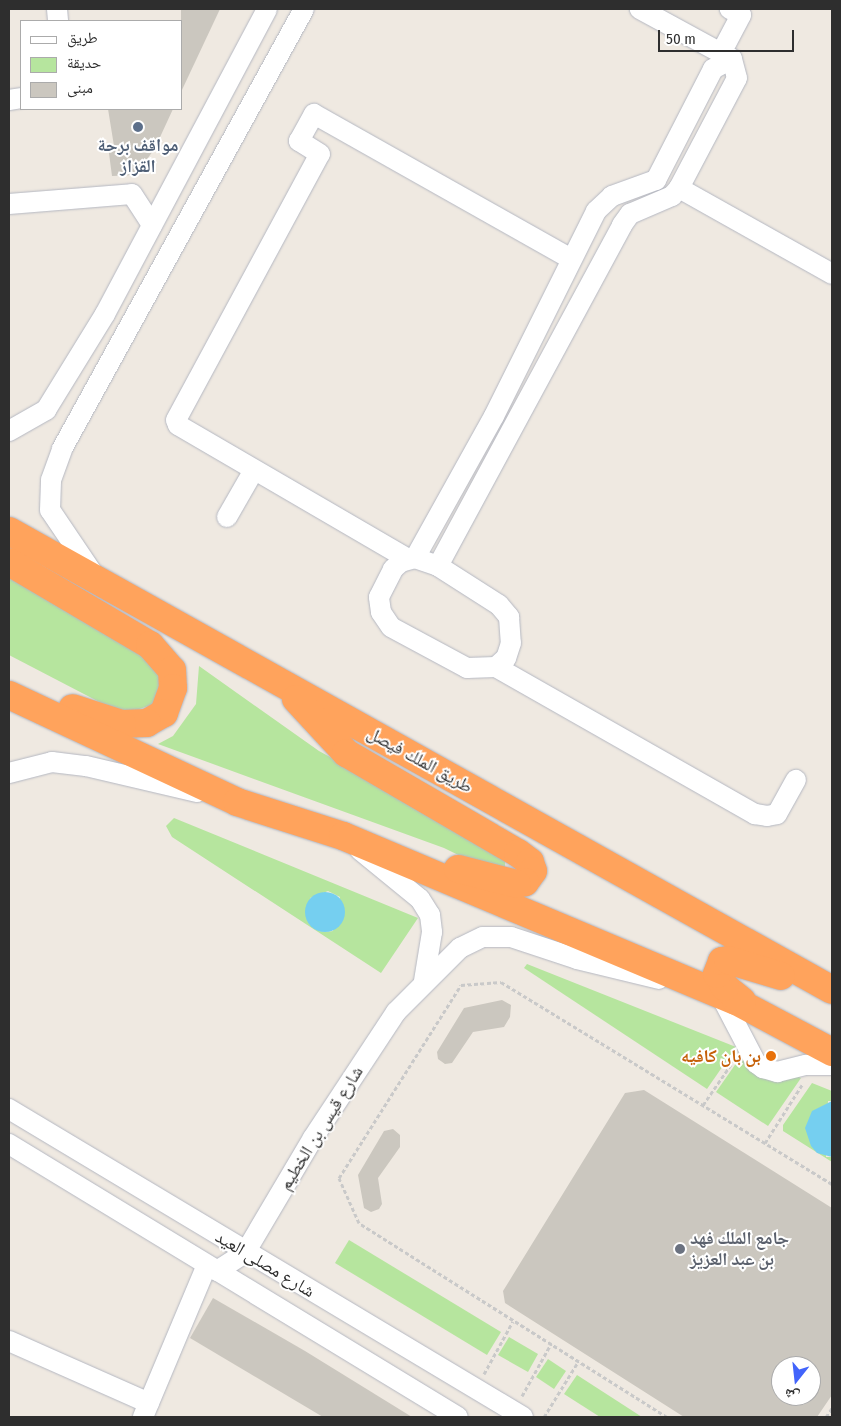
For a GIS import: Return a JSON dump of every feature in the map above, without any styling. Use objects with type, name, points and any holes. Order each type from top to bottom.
[{"type":"highway","name":"طريق الملك فيصل","points":[[9,531],[96,578],[832,992]]},
{"type":"highway","points":[[9,562],[150,645],[172,670],[173,688],[164,712],[147,724],[122,724],[9,688]]},
{"type":"highway","points":[[277,680],[346,753],[518,853],[530,862],[533,871],[525,882],[517,884],[374,849]]},
{"type":"highway","points":[[9,695],[237,802],[343,836],[753,1010]]},
{"type":"highway","points":[[826,1061],[753,1010],[725,987],[717,974],[722,961],[728,960],[832,992]]},
{"type":"street","points":[[9,431],[46,410],[105,314],[267,9]]},
{"type":"street","points":[[96,578],[64,535],[50,510],[52,480],[62,449],[304,9]]},
{"type":"street","points":[[438,566],[622,225],[630,214],[672,196],[679,188],[737,78],[727,56],[640,9]]},
{"type":"street","points":[[730,9],[741,15],[727,56],[712,69],[663,172],[656,180],[612,196],[596,211],[494,416],[412,559],[393,569],[379,597],[381,612],[391,627],[467,668],[496,667],[755,814],[767,816],[777,814],[796,780]]},
{"type":"street","points":[[496,667],[506,658],[511,643],[509,617],[499,605],[438,566],[412,559],[254,470],[178,425],[177,415],[320,154],[299,141],[314,114],[571,259]]},
{"type":"street","points":[[679,188],[832,274]]},
{"type":"street","points":[[9,204],[132,194],[152,225]]},
{"type":"street","points":[[227,517],[254,470]]},
{"type":"street","points":[[9,773],[52,762],[86,766],[237,802]]},
{"type":"street","points":[[343,836],[420,900],[430,915],[432,932],[424,981]]},
{"type":"street","name":"شارع قيس بن الخطيم","points":[[212,1268],[245,1253],[366,1055],[396,1012],[424,981],[460,948],[484,937],[511,937],[577,958],[712,993]]},
{"type":"street","points":[[712,993],[763,1068],[777,1072],[826,1061]]},
{"type":"street","name":"شارع مصلى العيد","points":[[9,1108],[245,1253],[518,1414]]},
{"type":"street","name":"شارع مصلى العيد","points":[[9,1144],[458,1417]]},
{"type":"street","points":[[9,1341],[146,1410],[212,1268]]},
{"type":"path","points":[[667,1417],[358,1223],[339,1178],[462,985],[501,982],[832,1184]]},
{"type":"path","points":[[702,1105],[746,1043]]},
{"type":"path","points":[[764,1143],[826,1061]]},
{"type":"path","points":[[476,1389],[513,1321]]},
{"type":"path","points":[[518,1414],[551,1344]]},
{"type":"path","points":[[544,1417],[578,1362]]},
{"type":"path","points":[[826,1417],[832,1408]]},
{"type":"green space","points":[[9,577],[153,660],[162,686],[154,704],[131,712],[107,706],[9,655]]},
{"type":"green space","points":[[199,666],[319,751],[444,819],[505,858],[505,868],[491,871],[444,848],[158,744],[173,736],[196,704]]},
{"type":"green space","points":[[174,818],[418,918],[381,973],[172,837],[166,826]],"holes":[[[328,891],[340,897],[333,931],[319,931],[310,898]]]},
{"type":"green space","points":[[527,964],[736,1047],[707,1089],[524,968]]},
{"type":"green space","points":[[744,1052],[801,1078],[768,1126],[716,1092]]},
{"type":"green space","points":[[812,1083],[832,1091],[832,1101],[828,1101],[826,1157],[832,1157],[832,1162],[783,1131],[783,1125]]},
{"type":"green space","points":[[349,1240],[501,1332],[487,1355],[335,1263]]},
{"type":"green space","points":[[509,1337],[538,1354],[528,1372],[498,1355]]},
{"type":"green space","points":[[548,1359],[566,1371],[554,1389],[536,1377]]},
{"type":"green space","points":[[577,1375],[642,1417],[600,1417],[564,1394]]},
{"type":"water","points":[[329,892],[336,895],[342,901],[345,912],[344,920],[336,929],[329,932],[321,932],[314,929],[306,920],[305,908],[308,901],[317,893]]},
{"type":"water","points":[[832,1101],[832,1157],[817,1153],[811,1146],[805,1128],[812,1111]]},
{"type":"building","points":[[181,9],[220,9],[182,90],[182,20]]},
{"type":"building","name":"مواقف برحة القزاز","points":[[108,110],[173,110],[155,148],[136,175],[112,176],[108,146],[114,146]]},
{"type":"building","points":[[502,1000],[511,1005],[510,1017],[504,1027],[473,1032],[452,1063],[445,1064],[438,1059],[437,1052],[464,1008]]},
{"type":"building","name":"جامع الملك فهد بن عبد العزيز","points":[[644,1090],[832,1208],[832,1395],[817,1417],[684,1417],[505,1303],[503,1291],[625,1093]]},
{"type":"building","points":[[393,1129],[400,1135],[400,1147],[378,1178],[382,1204],[379,1209],[371,1212],[364,1208],[358,1175],[384,1131]]},
{"type":"building","points":[[213,1298],[305,1351],[412,1417],[323,1417],[190,1338]]},
{"type":"place","name":"مواقف برحة القزاز","points":[[138,127]]},
{"type":"place","name":"بن بان كافيه","points":[[771,1056]]},
{"type":"place","name":"جامع الملك فهد بن عبد العزيز","points":[[680,1249]]}]
